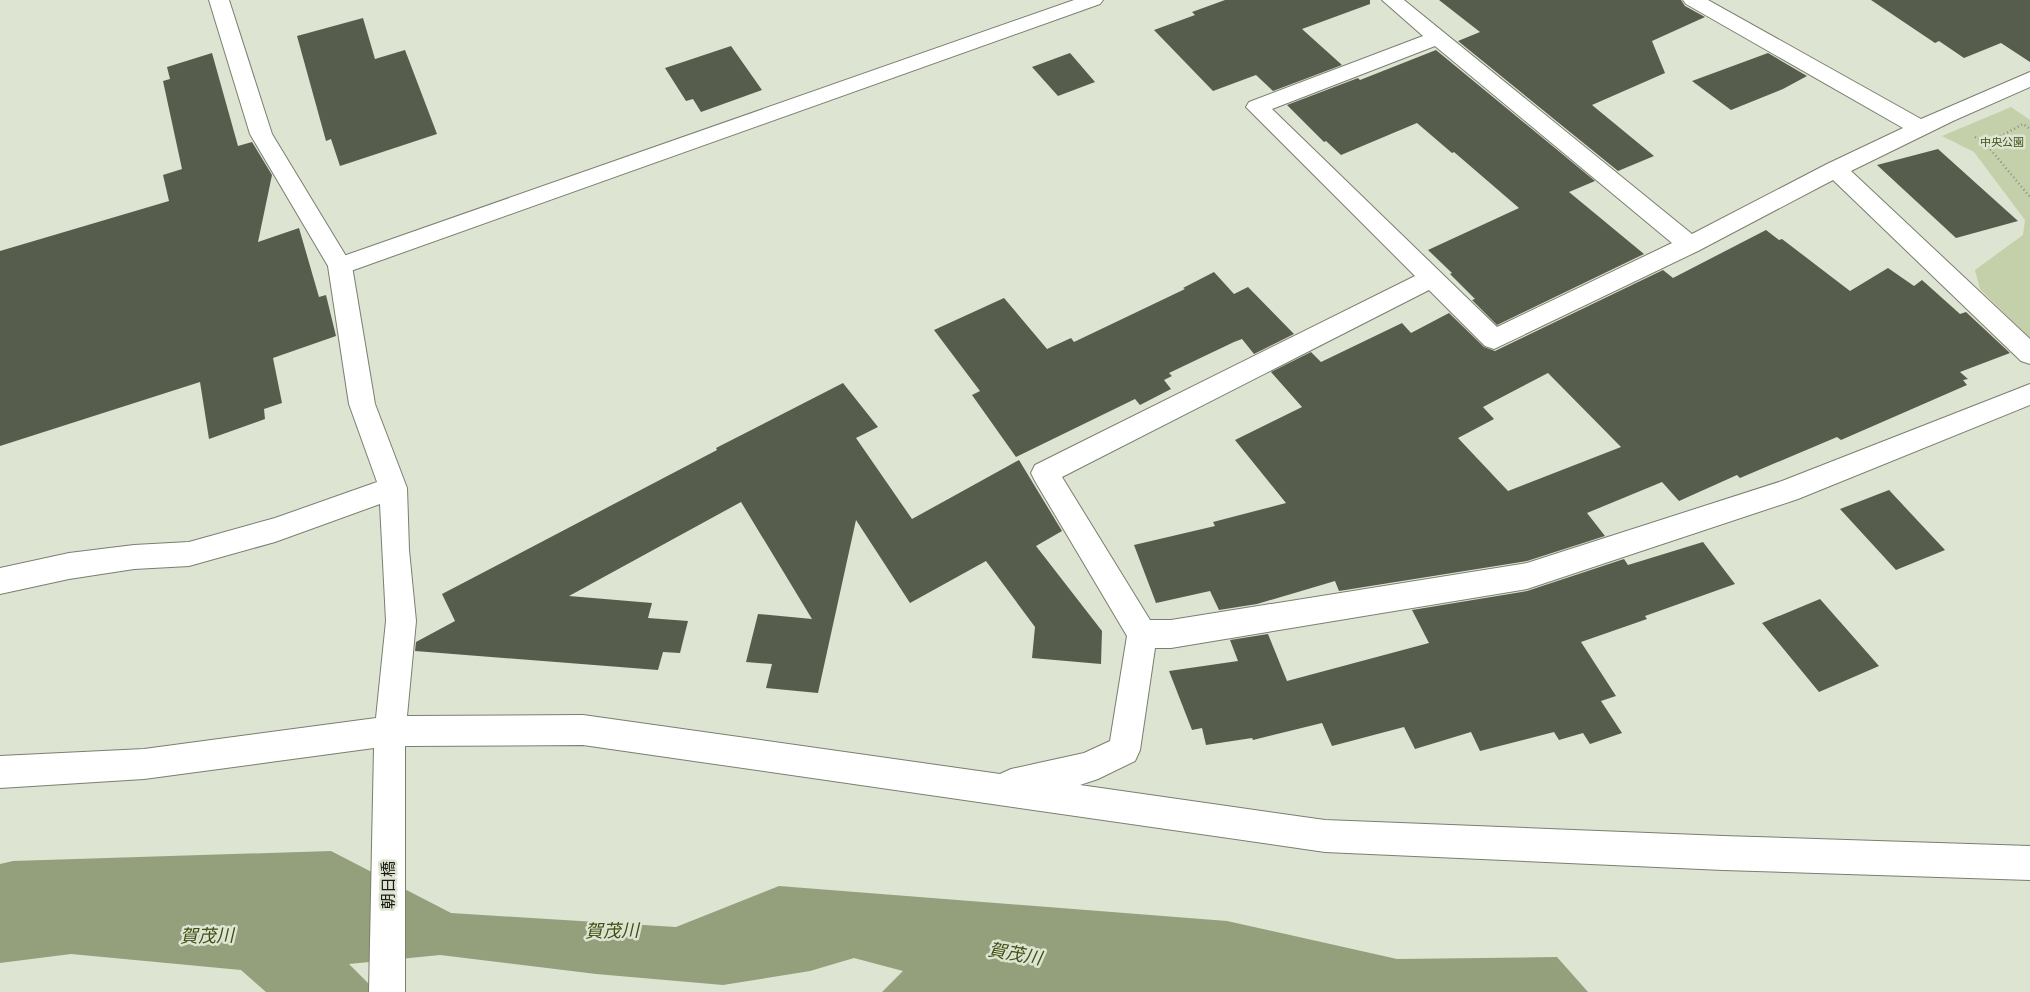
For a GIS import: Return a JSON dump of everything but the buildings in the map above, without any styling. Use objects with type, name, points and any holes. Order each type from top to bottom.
[{"type":"street","points":[[219,0],[261,134],[340,266],[1093,0]]},
{"type":"street","points":[[1392,0],[1690,245]]},
{"type":"street","points":[[1694,0],[1920,128]]},
{"type":"street","points":[[1438,37],[1257,107],[1494,339],[1690,245],[1835,169],[1945,116],[2030,79]]},
{"type":"street","points":[[1835,169],[2030,354]]},
{"type":"street","name":"朝日橋","points":[[340,266],[362,404],[393,488],[395,550],[402,622],[390,731],[387,992]]},
{"type":"street","points":[[993,788],[1087,768],[1124,750],[1142,634],[1045,473],[1432,278]]},
{"type":"street","points":[[1142,634],[1171,634],[1527,576],[1788,491],[2030,394]]},
{"type":"street","points":[[0,582],[70,566],[134,557],[189,554],[275,530],[393,488]]},
{"type":"street","points":[[0,772],[144,764],[390,731],[583,730],[1325,836],[1703,852],[2030,863]]},
{"type":"path","points":[[1945,116],[1986,144],[2030,197]]},
{"type":"path","points":[[1986,144],[2023,124],[2030,130]]},
{"type":"green space","name":"中央公園","points":[[2011,107],[2030,120],[2030,339],[1980,289],[1975,270],[2023,235],[2025,220],[1974,152],[1942,136]]},
{"type":"water","name":"賀茂川","points":[[331,851],[451,913],[676,927],[779,886],[1227,921],[1397,959],[1557,957],[1588,992],[882,992],[903,971],[854,958],[810,971],[723,985],[596,974],[440,955],[349,964],[377,992],[266,992],[241,970],[71,954],[0,963],[0,864],[13,861]]}]
